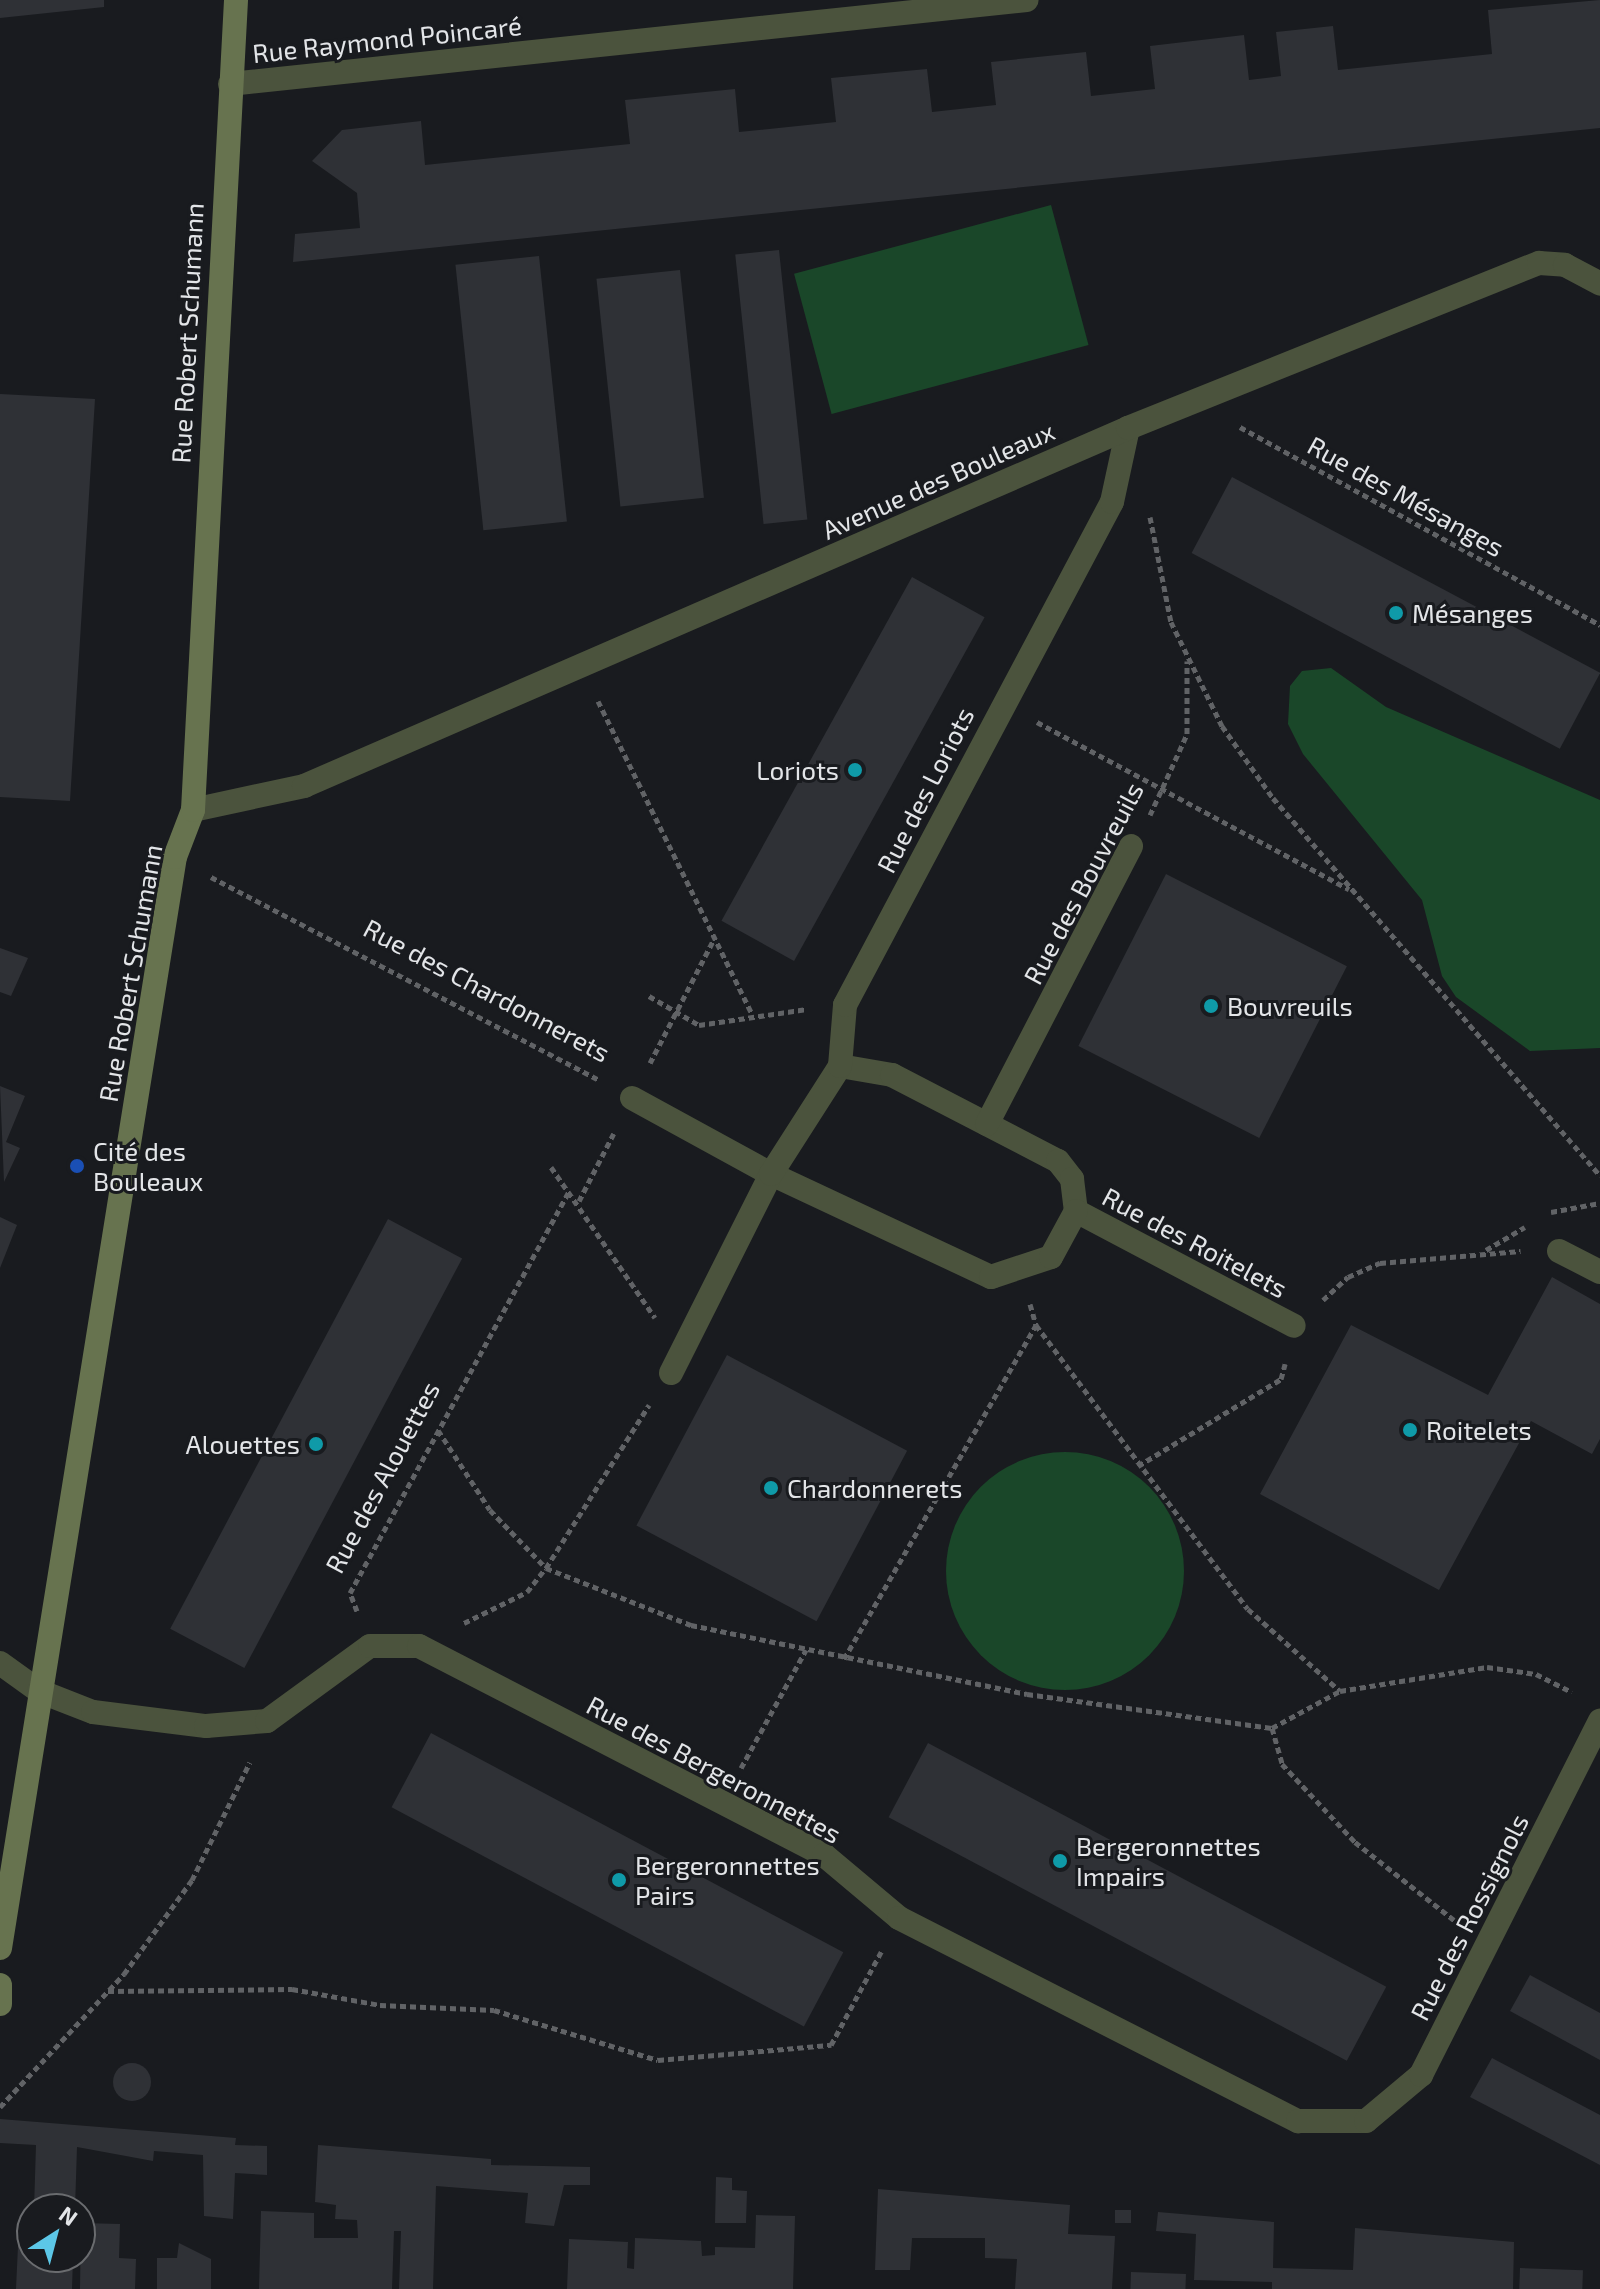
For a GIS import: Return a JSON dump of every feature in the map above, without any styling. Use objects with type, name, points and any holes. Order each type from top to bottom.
[{"type":"street","name":"Rue Robert Schumann","points":[[0,1948],[175,857],[193,810],[236,0]]},
{"type":"street","name":"Rue Raymond Poincaré","points":[[230,84],[921,6],[1027,0]]},
{"type":"street","name":"Avenue des Bouleaux","points":[[193,810],[304,786],[1128,428],[1539,263],[1565,265],[1600,284]]},
{"type":"street","name":"Rue des Loriots","points":[[771,1174],[840,1066],[845,1005],[1001,703],[1112,502],[1128,428]]},
{"type":"street","name":"Rue des Bouvreuils","points":[[987,1124],[1131,846]]},
{"type":"street","name":"Rue des Roitelets","points":[[840,1066],[892,1075],[1058,1161],[1072,1179],[1076,1211],[1294,1326]]},
{"type":"street","points":[[632,1098],[771,1174],[991,1277],[1021,1272],[1051,1257],[1076,1211]]},
{"type":"street","points":[[671,1373],[771,1174]]},
{"type":"street","points":[[1559,1251],[1600,1272]]},
{"type":"street","points":[[0,1663],[39,1691],[93,1712],[206,1726],[267,1721],[370,1646]]},
{"type":"street","name":"Rue des Bergeronnettes","points":[[370,1646],[419,1646],[723,1801],[824,1855],[899,1918],[1298,2121],[1366,2121]]},
{"type":"street","name":"Rue des Rossignols","points":[[1366,2121],[1421,2075],[1594,1711]]},
{"type":"street","points":[[0,1985],[0,2004]]},
{"type":"path","name":"Rue des Mésanges","points":[[1194,401],[1600,625]]},
{"type":"path","points":[[1148,499],[1168,609],[1186,656],[1222,726],[1356,893],[1600,1176]]},
{"type":"path","name":"Rue des Bouvreuils","points":[[1131,846],[1165,790],[1187,734],[1186,656]]},
{"type":"path","points":[[582,667],[752,1014]]},
{"type":"path","points":[[1001,703],[1356,893]]},
{"type":"path","name":"Rue des Chardonnerets","points":[[175,857],[632,1098]]},
{"type":"path","points":[[649,996],[699,1025],[752,1014],[845,1005]]},
{"type":"path","points":[[419,1646],[527,1592],[546,1568],[671,1373],[665,1334],[570,1190],[551,1167]]},
{"type":"path","name":"Rue des Alouettes","points":[[370,1646],[350,1593],[570,1190]]},
{"type":"path","points":[[1021,1272],[1036,1325],[1248,1609],[1340,1691]]},
{"type":"path","points":[[844,1659],[1036,1325]]},
{"type":"path","points":[[438,1430],[490,1510],[546,1568],[691,1625],[844,1659],[1027,1694],[1272,1728],[1340,1691],[1487,1667],[1536,1674],[1594,1711]]},
{"type":"path","points":[[723,1801],[806,1650]]},
{"type":"path","points":[[0,2107],[108,1991],[192,1880],[267,1721]]},
{"type":"path","points":[[1272,1728],[1282,1764],[1355,1842],[1410,1891],[1488,1938]]},
{"type":"path","points":[[108,1991],[292,1989],[380,2005],[494,2010],[658,2060],[812,2051],[831,2045],[899,1918]]},
{"type":"green space","points":[[1051,205],[1089,345],[832,414],[794,274]]},
{"type":"green space","points":[[1331,668],[1386,707],[1600,800],[1600,1048],[1530,1051],[1456,997],[1442,976],[1422,900],[1303,754],[1288,724],[1290,686],[1302,671]]},
{"type":"green space","points":[[1065,1452],[1088,1454],[1111,1461],[1149,1487],[1175,1525],[1182,1548],[1182,1594],[1175,1617],[1149,1655],[1111,1681],[1088,1688],[1065,1690],[1042,1688],[1019,1681],[981,1655],[955,1617],[948,1594],[946,1571],[948,1548],[955,1525],[981,1487],[1019,1461],[1042,1454]]},
{"type":"building","points":[[0,0],[104,0],[104,7],[0,18]]},
{"type":"building","points":[[1600,0],[1600,128],[293,262],[295,234],[360,228],[357,193],[312,161],[342,130],[421,121],[425,165],[630,144],[625,100],[735,89],[739,132],[836,122],[831,78],[927,69],[932,112],[996,105],[991,62],[1086,52],[1091,96],[1155,89],[1150,46],[1244,35],[1249,80],[1281,76],[1276,32],[1333,26],[1338,70],[1492,54],[1488,10]]},
{"type":"building","points":[[779,250],[807,520],[764,524],[735,255]]},
{"type":"building","points":[[539,256],[567,522],[483,530],[455,265]]},
{"type":"building","points":[[680,270],[704,498],[620,507],[596,279]]},
{"type":"building","points":[[0,394],[95,399],[70,801],[0,797]]},
{"type":"building","name":"Mésanges","points":[[1232,477],[1600,673],[1560,749],[1192,553]]},
{"type":"building","name":"Loriots","points":[[912,577],[985,617],[794,961],[721,921]]},
{"type":"building","name":"Bouvreuils","points":[[1166,874],[1347,966],[1259,1138],[1078,1046]]},
{"type":"building","points":[[0,948],[28,958],[11,996],[0,992]]},
{"type":"building","points":[[0,1086],[25,1096],[6,1142],[20,1148],[4,1182]]},
{"type":"building","points":[[0,1217],[17,1225],[0,1268]]},
{"type":"building","name":"Alouettes","points":[[388,1219],[462,1258],[244,1668],[170,1629]]},
{"type":"building","name":"Roitelets","points":[[1552,1277],[1600,1304],[1600,1439],[1592,1454],[1531,1421],[1439,1590],[1260,1494],[1351,1325],[1488,1395]]},
{"type":"building","name":"Chardonnerets","points":[[727,1355],[907,1451],[817,1621],[636,1525]]},
{"type":"building","name":"Bergeronnettes Pairs","points":[[431,1733],[843,1952],[804,2026],[392,1807]]},
{"type":"building","name":"Bergeronnettes Impairs","points":[[928,1743],[1386,1987],[1347,2061],[889,1817]]},
{"type":"building","points":[[1530,1975],[1600,2013],[1600,2060],[1510,2011]]},
{"type":"building","points":[[1492,2058],[1600,2115],[1600,2165],[1470,2097]]},
{"type":"building","points":[[132,2063],[145,2069],[151,2082],[145,2095],[132,2101],[119,2095],[113,2082],[119,2069]]},
{"type":"building","points":[[0,2119],[236,2138],[235,2145],[267,2146],[267,2175],[235,2173],[233,2219],[204,2216],[203,2155],[154,2151],[153,2161],[77,2147],[76,2193],[34,2193],[36,2145],[0,2143]]},
{"type":"building","points":[[318,2145],[491,2159],[491,2165],[590,2167],[590,2185],[564,2185],[554,2226],[525,2223],[528,2193],[436,2186],[433,2289],[399,2289],[401,2231],[394,2231],[392,2289],[259,2289],[261,2211],[314,2213],[314,2238],[358,2238],[357,2220],[335,2219],[336,2205],[315,2202]]},
{"type":"building","points":[[716,2177],[732,2178],[732,2190],[747,2191],[746,2223],[715,2223]]},
{"type":"building","points":[[878,2189],[1070,2205],[1068,2234],[1115,2236],[1112,2289],[1015,2289],[1017,2259],[985,2258],[985,2238],[912,2238],[910,2270],[875,2270]]},
{"type":"building","points":[[1115,2210],[1131,2210],[1131,2223],[1115,2223]]},
{"type":"building","points":[[1158,2212],[1274,2222],[1273,2268],[1353,2270],[1355,2228],[1514,2242],[1513,2289],[1272,2289],[1272,2282],[1194,2280],[1196,2234],[1156,2231]]},
{"type":"building","points":[[756,2215],[795,2216],[793,2289],[567,2289],[569,2239],[628,2242],[627,2268],[634,2269],[635,2238],[701,2241],[702,2256],[715,2255],[715,2247],[755,2248]]},
{"type":"building","points":[[96,2223],[120,2224],[119,2258],[136,2259],[135,2289],[80,2289],[80,2273],[96,2273]]},
{"type":"building","points":[[179,2243],[211,2259],[211,2289],[157,2289],[157,2258],[177,2258]]},
{"type":"building","points":[[1520,2268],[1583,2270],[1582,2289],[1519,2289]]},
{"type":"building","points":[[1131,2272],[1186,2274],[1185,2289],[1130,2289]]},
{"type":"building","points":[[17,2273],[72,2273],[72,2289],[16,2289]]},
{"type":"place","name":"Mésanges","points":[[1396,613]]},
{"type":"place","name":"Loriots","points":[[855,770]]},
{"type":"place","name":"Bouvreuils","points":[[1211,1006]]},
{"type":"place","name":"Cité des Bouleaux","points":[[77,1166]]},
{"type":"place","name":"Roitelets","points":[[1410,1430]]},
{"type":"place","name":"Alouettes","points":[[316,1444]]},
{"type":"place","name":"Chardonnerets","points":[[771,1488]]},
{"type":"place","name":"Bergeronnettes Impairs","points":[[1060,1861]]},
{"type":"place","name":"Bergeronnettes Pairs","points":[[619,1880]]}]
